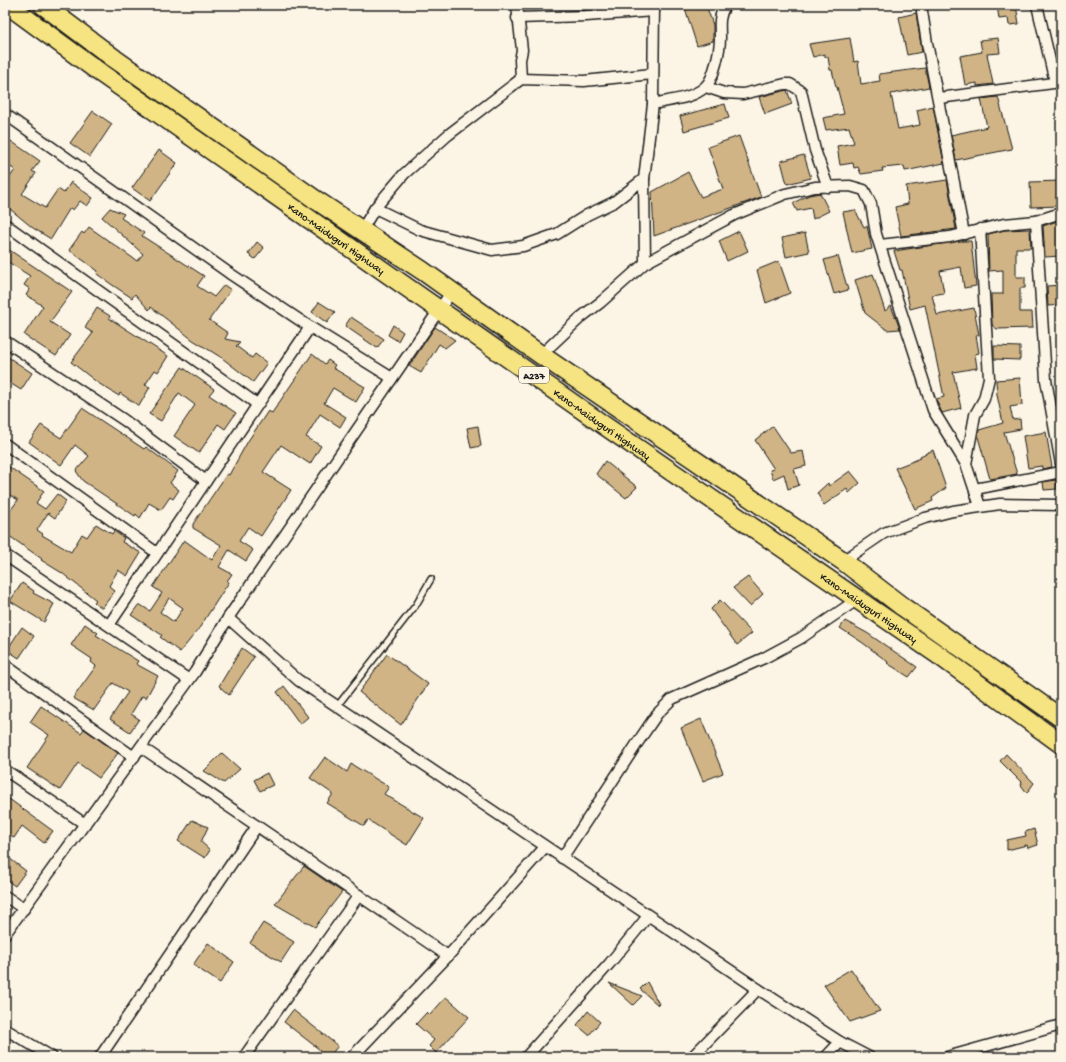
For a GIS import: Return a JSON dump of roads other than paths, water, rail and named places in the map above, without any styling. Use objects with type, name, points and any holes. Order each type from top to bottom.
[{"type":"highway","name":"Kano-Maiduguri Highway","points":[[8,5],[102,74],[439,308],[614,432],[940,656],[1061,744]]},
{"type":"highway","name":"Kano-Maiduguri Highway","points":[[43,5],[115,59],[361,231],[843,561],[903,607],[1061,718]]},
{"type":"street","points":[[517,5],[517,18],[522,50],[520,60],[521,79]]},
{"type":"street","points":[[653,104],[690,96],[706,87],[715,68],[720,38],[718,24],[725,5]]},
{"type":"street","points":[[921,5],[964,234]]},
{"type":"street","points":[[939,98],[1058,82],[1037,5]]},
{"type":"street","points":[[517,18],[586,16],[654,8],[652,74],[653,104],[644,179],[645,263]]},
{"type":"street","points":[[361,231],[375,208],[404,174],[448,135],[521,79],[584,80],[652,74]]},
{"type":"street","points":[[706,87],[724,93],[743,94],[790,84],[801,91],[815,150],[828,187]]},
{"type":"street","points":[[5,114],[229,273],[310,327],[392,378]]},
{"type":"street","points":[[375,208],[420,230],[492,250],[523,246],[557,234],[587,215],[614,202],[644,179]]},
{"type":"street","points":[[541,355],[580,318],[645,263],[676,244],[734,214],[785,194],[815,187],[850,186],[864,190],[871,204],[876,234],[933,410],[966,464],[980,506]]},
{"type":"street","points":[[880,245],[964,234],[1004,224],[1036,221],[1061,213]]},
{"type":"street","points":[[1036,221],[1046,380],[1061,464]]},
{"type":"street","points":[[5,224],[257,404]]},
{"type":"street","points":[[966,464],[975,414],[984,399],[989,378],[980,229]]},
{"type":"street","points":[[5,934],[189,680],[228,618],[439,308],[452,292]]},
{"type":"street","points":[[109,625],[310,327]]},
{"type":"street","points":[[5,341],[124,420],[206,481]]},
{"type":"street","points":[[5,444],[157,553]]},
{"type":"street","points":[[975,489],[1061,472]]},
{"type":"street","points":[[843,561],[884,533],[925,518],[980,506],[1000,504],[1061,505]]},
{"type":"street","points":[[5,555],[189,680]]},
{"type":"street","points":[[562,858],[645,731],[657,714],[672,699],[764,658],[819,628],[858,600]]},
{"type":"street","points":[[228,618],[298,680],[758,989],[840,1042],[869,1057]]},
{"type":"street","points":[[5,665],[134,757]]},
{"type":"street","points":[[141,748],[448,956]]},
{"type":"street","points":[[5,770],[85,824]]},
{"type":"street","points":[[100,1057],[257,826]]},
{"type":"street","points":[[352,1057],[448,956],[545,847]]},
{"type":"street","points":[[244,1057],[359,895]]},
{"type":"street","points":[[5,896],[24,908]]},
{"type":"street","points":[[526,1057],[610,963],[648,916]]},
{"type":"street","points":[[692,1057],[758,989]]},
{"type":"street","points":[[947,1057],[1061,1025]]},
{"type":"street","points":[[5,1029],[52,1057]]},
{"type":"street","points":[[826,1057],[840,1042]]},
{"type":"lane","points":[[338,706],[416,605],[431,579]]}]
